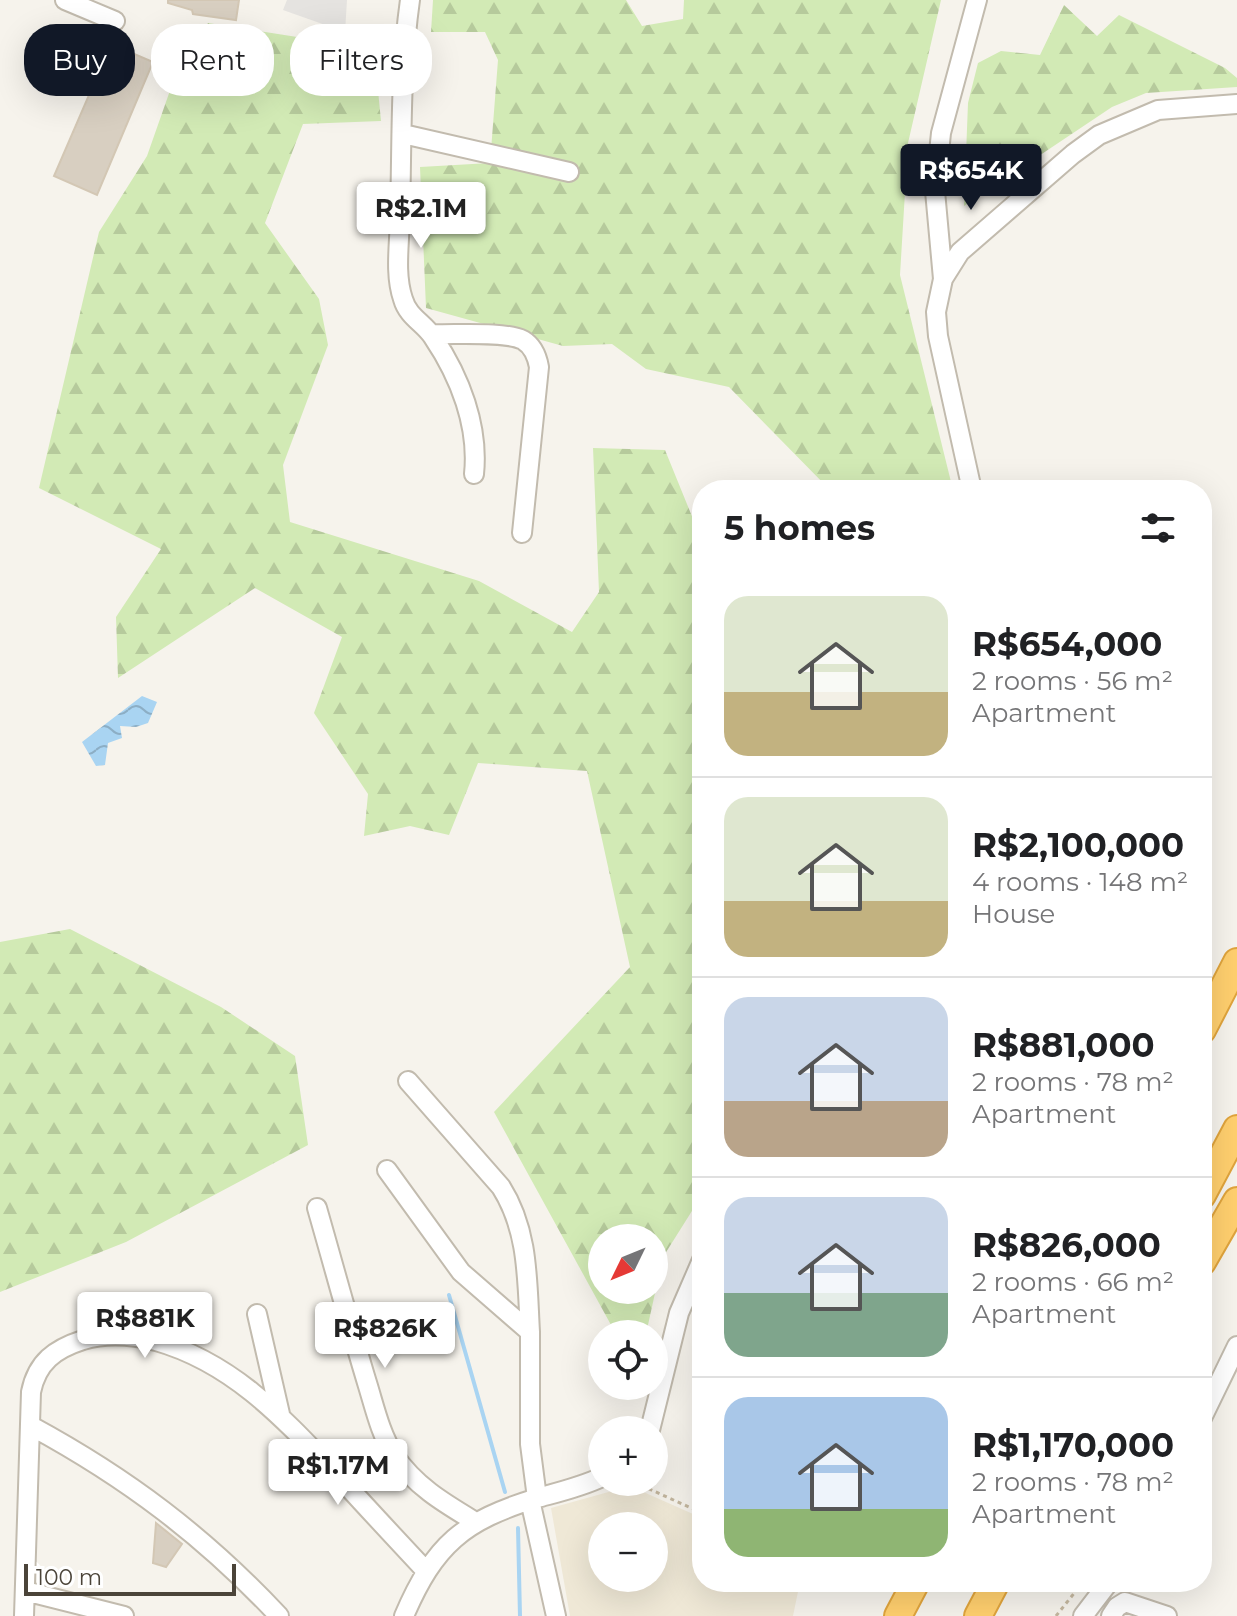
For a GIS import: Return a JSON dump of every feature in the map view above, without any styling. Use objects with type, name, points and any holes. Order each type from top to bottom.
[{"type":"highway","points":[[1212,1011],[1237,962]]},
{"type":"highway","points":[[1212,1176],[1237,1129]]},
{"type":"highway","points":[[1212,1245],[1237,1201]]},
{"type":"highway","points":[[898,1616],[911,1592]]},
{"type":"highway","points":[[978,1616],[991,1592]]},
{"type":"street","points":[[65,0],[84,4],[115,21]]},
{"type":"street","points":[[410,0],[403,134],[401,296],[413,317],[432,334],[453,373],[475,431],[474,474]]},
{"type":"street","points":[[970,480],[938,336],[936,312],[943,279],[935,191],[941,133],[977,0]]},
{"type":"street","points":[[943,279],[960,252],[990,223],[1099,135],[1158,110],[1237,104]]},
{"type":"street","points":[[403,134],[569,172]]},
{"type":"street","points":[[432,334],[510,336],[522,340],[537,356],[539,367],[522,533]]},
{"type":"street","points":[[408,1081],[501,1187],[513,1206],[523,1246],[530,1332],[530,1444],[534,1499],[556,1616]]},
{"type":"street","points":[[387,1170],[461,1272],[530,1332]]},
{"type":"street","points":[[317,1208],[361,1364],[381,1428],[393,1453],[412,1478],[433,1496],[474,1521]]},
{"type":"street","points":[[653,1416],[679,1313],[692,1283]]},
{"type":"street","points":[[257,1314],[280,1414]]},
{"type":"street","points":[[24,1616],[33,1378],[49,1356],[61,1348],[111,1335],[140,1337],[181,1348],[216,1365],[280,1414],[426,1571]]},
{"type":"street","points":[[1212,1398],[1236,1350]]},
{"type":"street","points":[[31,1426],[130,1485],[183,1525],[235,1569],[279,1616]]},
{"type":"street","points":[[404,1616],[426,1571],[474,1521],[588,1482]]},
{"type":"street","points":[[25,1591],[124,1616]]},
{"type":"street","points":[[1083,1616],[1101,1592]]},
{"type":"street","points":[[1111,1616],[1120,1603],[1130,1602],[1167,1616]]},
{"type":"path","points":[[665,1496],[692,1508]]},
{"type":"path","points":[[1056,1616],[1075,1592]]},
{"type":"shaded area","points":[[287,0],[347,0],[346,24],[322,24],[283,10]]},
{"type":"shaded area","points":[[594,1496],[652,1496],[692,1514],[692,1592],[798,1592],[793,1616],[570,1616],[551,1508]]},
{"type":"green space","points":[[433,0],[626,0],[642,26],[683,19],[684,0],[941,0],[908,143],[900,275],[951,480],[820,480],[729,387],[646,369],[612,344],[563,346],[426,308],[420,167],[490,163],[498,60],[485,32],[432,32]]},
{"type":"green space","points":[[1064,5],[1097,36],[1119,15],[1225,68],[1237,78],[1237,87],[1146,93],[1112,107],[964,206],[968,103],[978,63],[1001,51],[1040,55]]},
{"type":"green space","points":[[274,33],[290,36],[290,96],[379,96],[381,121],[303,124],[265,223],[319,299],[328,345],[283,465],[290,522],[479,581],[572,632],[599,592],[593,448],[665,450],[692,516],[692,1211],[668,1249],[668,1224],[588,1224],[588,1283],[494,1112],[630,967],[587,771],[478,763],[449,835],[410,826],[364,836],[368,794],[314,713],[342,637],[255,588],[118,678],[116,617],[161,549],[39,488],[99,232],[147,156],[168,96],[274,96]]},
{"type":"green space","points":[[70,929],[221,1007],[295,1056],[308,1145],[126,1242],[0,1292],[0,942]]},
{"type":"green space","points":[[600,1304],[653,1304],[649,1320],[608,1320]]},
{"type":"water","points":[[142,696],[157,702],[148,723],[136,727],[120,726],[122,738],[108,743],[105,765],[96,766],[82,742]]},
{"type":"building","points":[[168,0],[239,0],[236,20],[193,14],[192,10],[168,3]]},
{"type":"building","points":[[135,54],[151,61],[97,195],[54,176],[89,96],[135,96]]},
{"type":"building","points":[[156,1523],[182,1544],[166,1567],[153,1563]]},
{"type":"waterway","points":[[449,1295],[505,1492]]},
{"type":"waterway","points":[[518,1528],[520,1616]]}]
